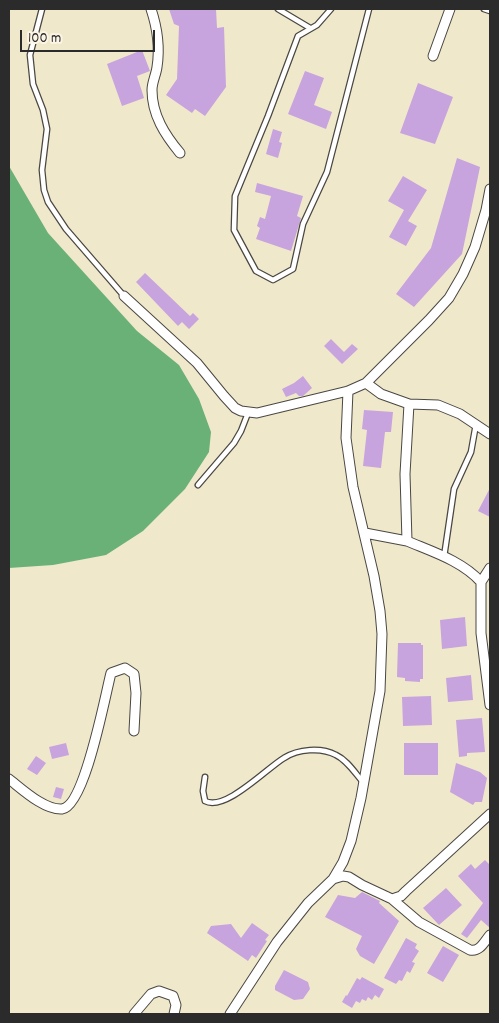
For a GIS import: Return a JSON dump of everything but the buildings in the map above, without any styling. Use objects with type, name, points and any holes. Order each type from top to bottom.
[{"type":"street","points":[[151,9],[158,42],[158,63],[152,85],[152,99],[159,122],[169,140],[180,153]]},
{"type":"street","points":[[433,56],[450,9]]},
{"type":"street","points":[[124,296],[197,363],[235,408],[248,413],[257,413],[348,391],[366,383],[449,298],[463,274],[475,247],[490,189]]},
{"type":"street","points":[[366,383],[381,394],[409,404],[438,405],[460,414],[490,434]]},
{"type":"street","points":[[230,1014],[277,942],[308,902],[333,879],[343,862],[356,824],[364,783],[380,691],[382,657],[380,611],[365,532],[353,487],[346,438],[348,391]]},
{"type":"street","points":[[407,541],[405,474],[409,404]]},
{"type":"street","points":[[365,532],[407,541],[471,571],[481,582]]},
{"type":"street","points":[[490,568],[481,582],[481,633],[490,705]]},
{"type":"street","points":[[9,779],[48,807],[63,809],[71,804],[77,794],[95,740],[110,674],[125,668],[134,674],[136,693],[134,731]]},
{"type":"street","points":[[392,899],[406,892],[490,814]]},
{"type":"street","points":[[343,862],[353,879]]},
{"type":"street","points":[[333,879],[345,876],[392,899],[419,922],[470,950],[479,949],[490,935]]},
{"type":"street","points":[[134,1014],[151,994],[159,991],[172,996],[176,1005],[174,1014]]},
{"type":"lane","points":[[42,9],[30,55],[33,84],[43,110],[47,129],[42,170],[44,190],[48,202],[66,229],[124,296]]},
{"type":"lane","points":[[278,9],[310,28]]},
{"type":"lane","points":[[331,9],[322,21],[298,36],[235,196],[234,230],[256,271],[273,280],[293,269],[303,224],[327,172],[369,9]]},
{"type":"lane","points":[[484,9],[490,11]]},
{"type":"lane","points":[[198,486],[234,443],[248,413]]},
{"type":"lane","points":[[444,557],[454,489],[471,452],[476,423]]},
{"type":"lane","points":[[205,777],[205,801],[213,803],[237,793],[285,757],[315,750],[336,755],[364,783]]},
{"type":"green space","points":[[9,166],[48,233],[137,331],[179,365],[199,399],[211,432],[209,452],[185,489],[143,531],[106,555],[53,565],[9,568]]}]
